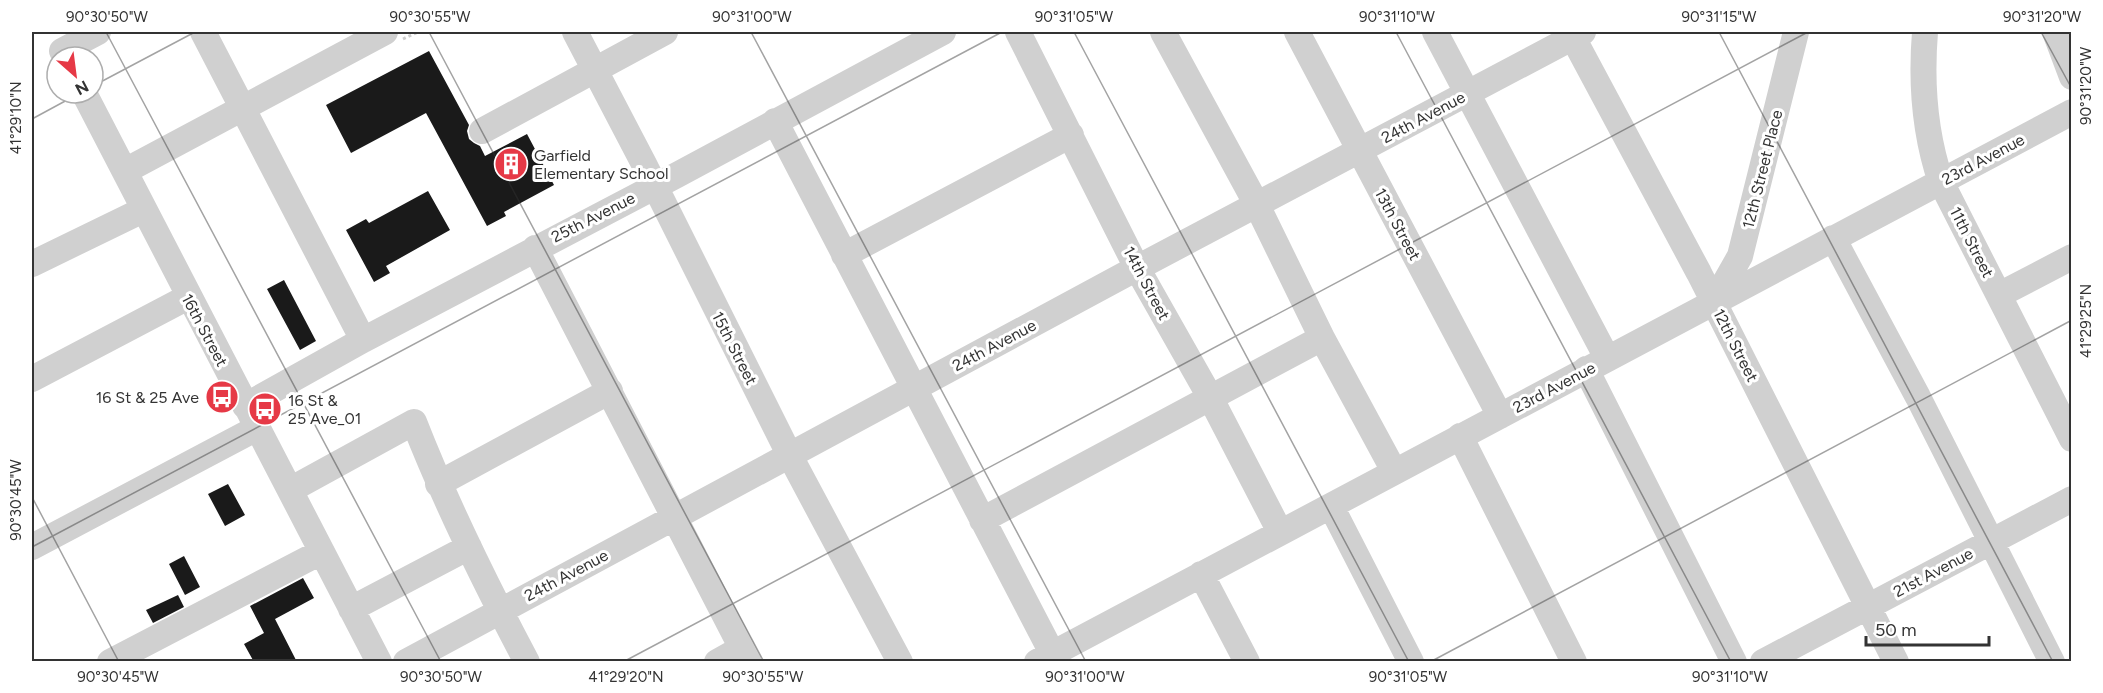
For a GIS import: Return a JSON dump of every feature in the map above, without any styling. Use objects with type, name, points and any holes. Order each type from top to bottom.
[{"type":"street","points":[[62,45],[98,32]]},
{"type":"street","points":[[203,32],[363,340]]},
{"type":"street","name":"15th Street","points":[[575,32],[789,454],[900,662]]},
{"type":"street","points":[[482,130],[665,32]]},
{"type":"street","name":"25th Avenue","points":[[32,547],[251,417],[363,340],[943,32]]},
{"type":"street","name":"14th Street","points":[[1018,32],[1137,268],[1210,397],[1280,532]]},
{"type":"street","points":[[1163,32],[1257,205],[1322,338],[1394,471]]},
{"type":"street","name":"13th Street","points":[[1297,32],[1500,416]]},
{"type":"street","points":[[1435,32],[1468,93],[1597,364],[1734,662]]},
{"type":"street","name":"12th Street Place","points":[[1714,302],[1740,256],[1796,32]]},
{"type":"street","name":"11th Street","points":[[1925,32],[1923,51],[1928,119],[1932,156],[1941,182],[2071,437]]},
{"type":"street","points":[[2055,32],[2072,77]]},
{"type":"street","name":"24th Avenue","points":[[406,662],[789,454],[1359,152],[1575,34]]},
{"type":"street","name":"12th Street","points":[[1575,34],[1896,662]]},
{"type":"street","points":[[124,171],[241,108],[391,37]]},
{"type":"street","name":"16th Street","points":[[90,105],[379,662]]},
{"type":"street","name":"23rd Avenue","points":[[1055,656],[1201,574],[2072,112]]},
{"type":"street","points":[[775,121],[1055,656]]},
{"type":"street","points":[[844,255],[1071,135]]},
{"type":"street","points":[[32,264],[143,210]]},
{"type":"street","points":[[1833,238],[2052,662]]},
{"type":"street","points":[[535,248],[746,655],[717,662]]},
{"type":"street","points":[[1999,295],[2072,257]]},
{"type":"street","points":[[33,375],[188,297]]},
{"type":"street","points":[[982,520],[1322,338]]},
{"type":"street","points":[[438,484],[610,391]]},
{"type":"street","points":[[290,489],[414,422],[438,484],[527,662]]},
{"type":"street","points":[[1460,436],[1574,662]]},
{"type":"street","name":"21st Avenue","points":[[1763,662],[2072,498]]},
{"type":"street","points":[[1331,506],[1411,662]]},
{"type":"street","points":[[351,609],[469,547]]},
{"type":"street","points":[[111,662],[321,552]]},
{"type":"street","points":[[1201,574],[1246,662]]},
{"type":"path","points":[[391,37],[417,32]]},
{"type":"building","name":"Garfield Elementary School","points":[[429,51],[469,125],[467,131],[469,139],[480,146],[485,156],[527,134],[554,185],[504,212],[506,216],[487,226],[426,113],[351,153],[326,105]]},
{"type":"building","points":[[428,191],[450,230],[386,266],[390,273],[374,282],[346,230],[366,219],[369,223]]},
{"type":"building","points":[[284,280],[316,341],[300,350],[267,289]]},
{"type":"building","points":[[228,484],[245,515],[225,526],[208,494]]},
{"type":"building","points":[[184,556],[200,587],[185,595],[169,564]]},
{"type":"building","points":[[303,578],[314,598],[275,619],[297,662],[254,662],[244,644],[264,633],[250,606]]},
{"type":"building","points":[[178,595],[184,607],[153,623],[146,610]]},
{"type":"place","name":"Garfield Elementary School","points":[[511,164]]},
{"type":"place","name":"16 St & 25 Ave","points":[[222,397]]},
{"type":"place","name":"16 St & 25 Ave_01","points":[[265,409]]}]
